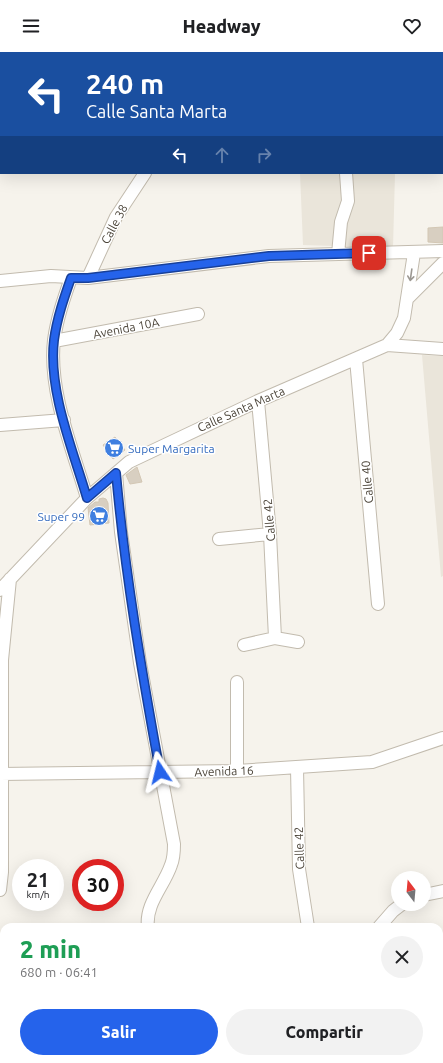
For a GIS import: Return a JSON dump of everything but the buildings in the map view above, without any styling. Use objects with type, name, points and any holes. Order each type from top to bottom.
[{"type":"street","name":"Calle 38","points":[[88,278],[116,217],[144,174]]},
{"type":"street","points":[[338,254],[341,222],[348,201],[346,174]]},
{"type":"street","points":[[0,281],[51,276],[88,278],[269,256],[443,251]]},
{"type":"street","name":"Calle Santa Marta","points":[[0,590],[87,498],[129,462],[147,452],[258,401],[387,345],[402,326],[408,298],[414,252]]},
{"type":"street","points":[[408,298],[443,263]]},
{"type":"street","points":[[71,278],[60,310],[54,341],[54,369],[64,420],[87,498]]},
{"type":"street","name":"Avenida 10A","points":[[54,341],[198,314]]},
{"type":"street","points":[[387,345],[443,348]]},
{"type":"street","name":"Calle 40","points":[[356,359],[378,604]]},
{"type":"street","name":"Calle 42","points":[[258,401],[270,534],[275,638]]},
{"type":"street","points":[[0,425],[64,420]]},
{"type":"street","points":[[116,473],[121,532],[138,648],[160,772],[172,828],[174,855],[168,874],[152,902],[148,923]]},
{"type":"street","points":[[219,539],[270,534]]},
{"type":"street","points":[[0,890],[2,872],[2,660],[10,579]]},
{"type":"street","points":[[244,644],[275,638],[298,642]]},
{"type":"street","points":[[237,682],[237,771]]},
{"type":"street","name":"Avenida 16","points":[[2,774],[237,771],[372,762],[443,738]]},
{"type":"street","name":"Calle 42","points":[[298,768],[299,869],[307,923]]},
{"type":"street","points":[[431,894],[443,891]]},
{"type":"street","points":[[382,923],[393,911]]},
{"type":"shaded area","points":[[300,174],[395,174],[393,248],[303,245]]},
{"type":"shaded area","points":[[422,355],[443,356],[443,576],[441,577]]},
{"type":"place","name":"Super Margarita","points":[[114,448]]},
{"type":"place","name":"Super 99","points":[[99,516]]},
{"type":"route","points":[[160,772],[140,663],[121,532],[116,473],[87,498],[64,420],[56,386],[53,352],[54,341],[60,310],[71,278],[88,278],[269,256],[369,253]]}]
